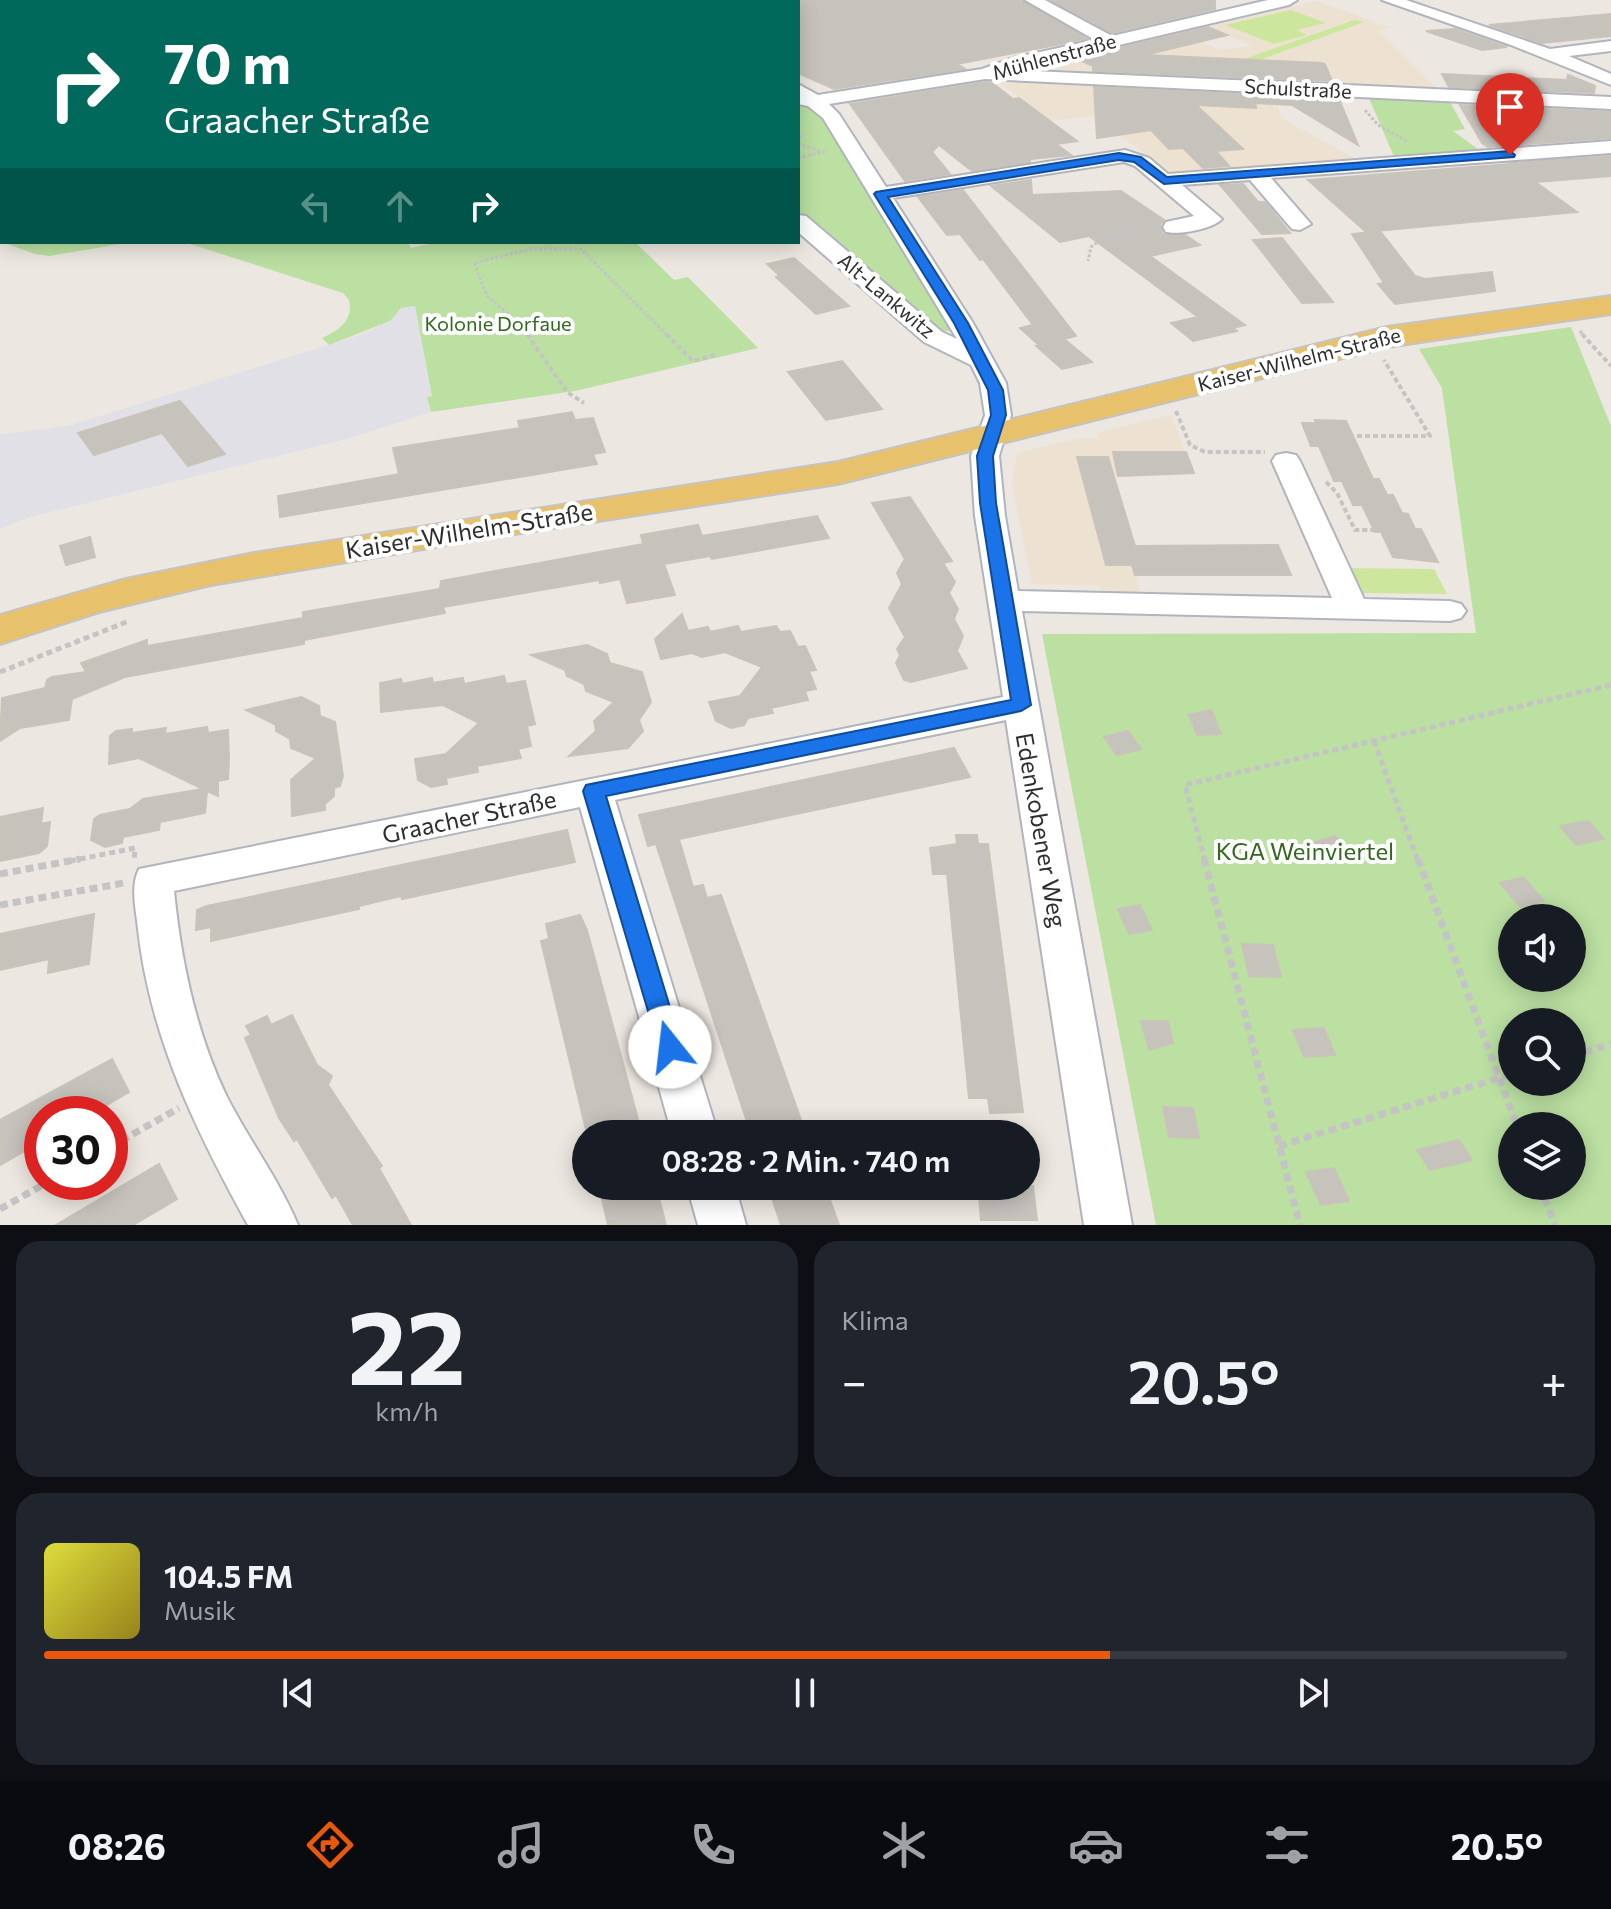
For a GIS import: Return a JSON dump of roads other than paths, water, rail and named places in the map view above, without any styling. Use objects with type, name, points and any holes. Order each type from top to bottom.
[{"type":"main road","name":"Kaiser-Wilhelm-Straße","points":[[0,657],[258,563],[692,496],[784,478],[838,473],[995,426],[1399,321],[1611,293]]},
{"type":"main road","name":"Kaiser-Wilhelm-Straße","points":[[995,426],[1399,335],[1611,305]]},
{"type":"main road","name":"Kaiser-Wilhelm-Straße","points":[[0,630],[69,605],[146,602]]},
{"type":"street","points":[[1033,0],[1110,41]]},
{"type":"street","name":"Mühlenstraße","points":[[808,100],[985,74],[1011,64],[1289,0]]},
{"type":"street","points":[[1390,0],[1550,54],[1611,80]]},
{"type":"street","points":[[1550,54],[1611,46]]},
{"type":"street","name":"Schulstraße","points":[[985,74],[1611,103]]},
{"type":"street","name":"Alt-Lankwitz","points":[[808,100],[828,111],[982,361],[996,390],[995,426]]},
{"type":"street","points":[[1164,180],[1611,147]]},
{"type":"street","points":[[880,194],[1119,156],[1137,159],[1211,219],[1174,227]]},
{"type":"street","points":[[1255,173],[1300,224]]},
{"type":"street","name":"Alt-Lankwitz","points":[[800,223],[933,337],[982,361]]},
{"type":"street","name":"Edenkobener Weg","points":[[995,426],[985,456],[988,503],[1108,1225]]},
{"type":"street","points":[[1286,461],[1353,610]]},
{"type":"street","points":[[1004,601],[1450,611]]},
{"type":"street","name":"Graacher Straße","points":[[274,1225],[203,1094],[180,1030],[142,881],[1021,705]]},
{"type":"street","points":[[594,791],[691,1120]]},
{"type":"street","points":[[715,1200],[722,1225]]},
{"type":"park label","name":"Kolonie Dorfaue","points":[[498,323]]},
{"type":"park label","name":"KGA Weinviertel","points":[[1305,850]]}]
